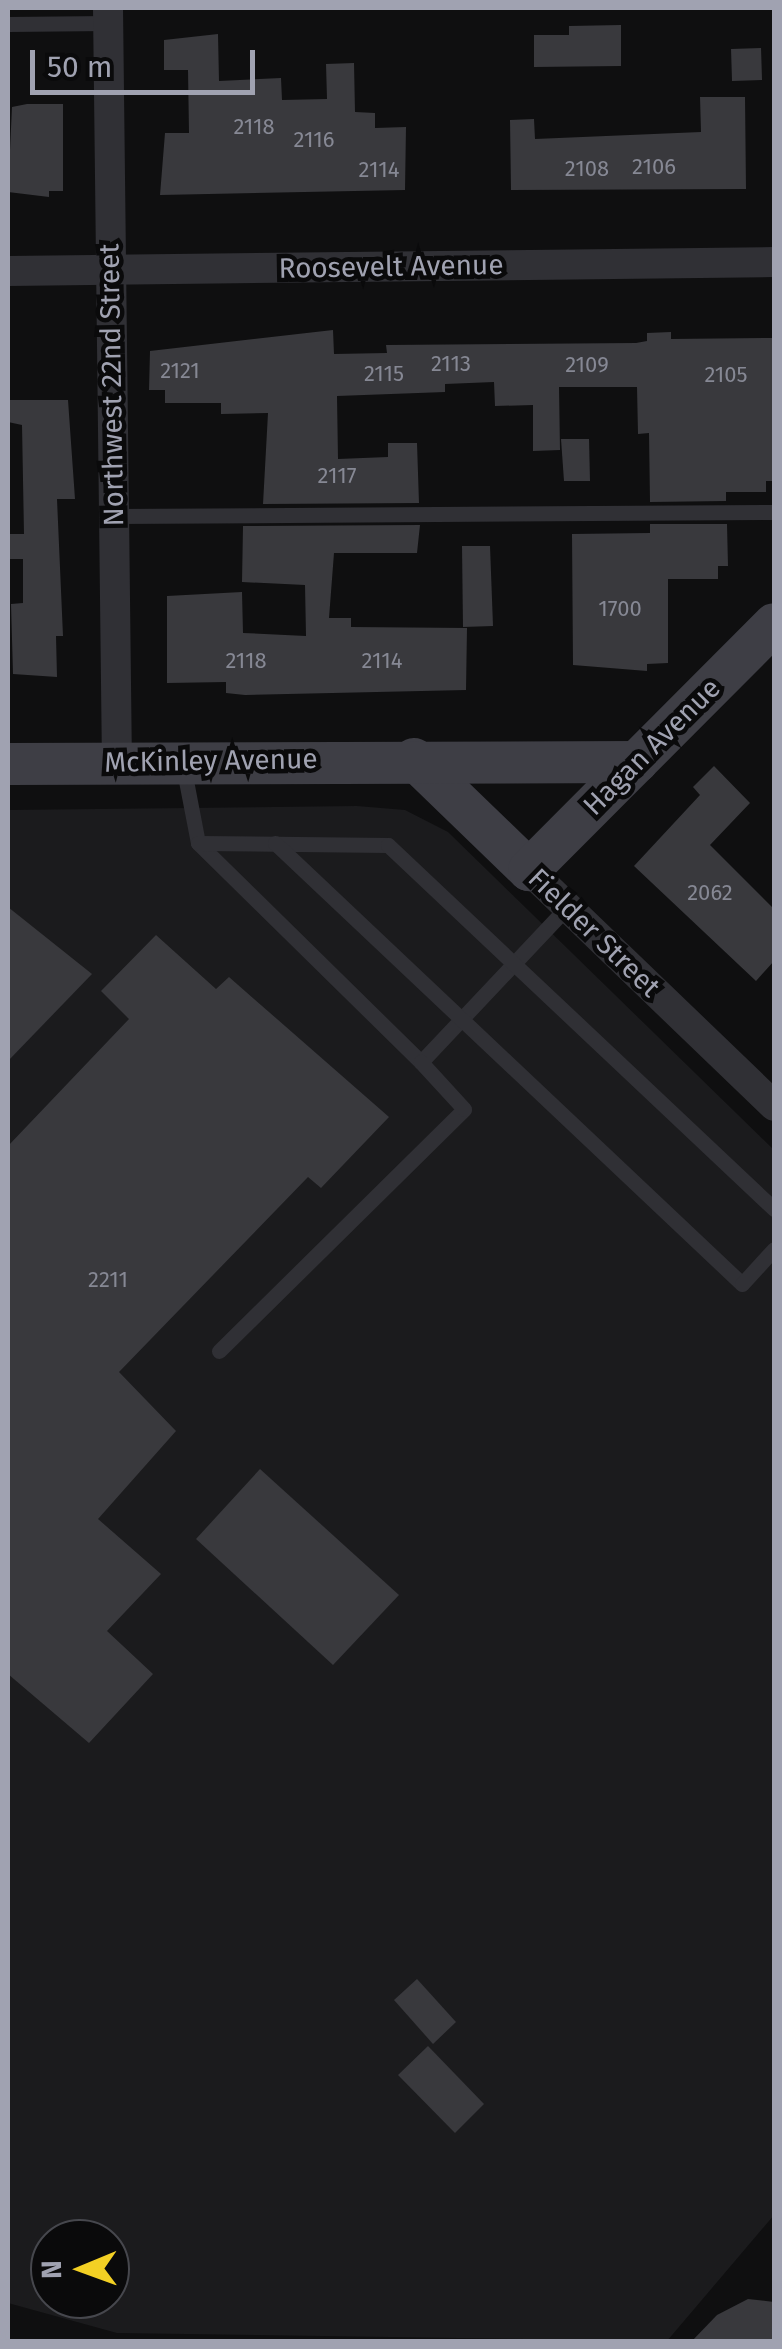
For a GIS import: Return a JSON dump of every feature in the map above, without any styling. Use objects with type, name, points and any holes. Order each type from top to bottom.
[{"type":"street","name":"Northwest 22nd Street","points":[[108,15],[117,762]]},
{"type":"street","name":"Roosevelt Avenue","points":[[8,271],[774,262]]},
{"type":"street","name":"Hagan Avenue","points":[[529,870],[774,624]]},
{"type":"street","name":"McKinley Avenue","points":[[8,764],[414,759],[636,762]]},
{"type":"street","name":"Fielder Street","points":[[414,759],[774,1106]]},
{"type":"lane","points":[[8,24],[108,15]]},
{"type":"lane","points":[[114,516],[774,512]]},
{"type":"lane","points":[[182,762],[198,843],[464,1108],[219,1351]]},
{"type":"lane","points":[[198,843],[388,845],[774,1209]]},
{"type":"lane","points":[[274,844],[742,1284],[774,1248]]},
{"type":"lane","points":[[421,1062],[566,907]]},
{"type":"shaded area","points":[[357,806],[405,810],[448,832],[774,1150],[774,2215],[667,2341],[117,2333],[66,2319],[130,2319],[130,2219],[30,2219],[30,2309],[8,2303],[8,810]]},
{"type":"building","points":[[621,25],[621,66],[534,67],[534,35],[569,35],[569,26]]},
{"type":"building","points":[[218,34],[219,81],[281,78],[282,100],[327,99],[326,64],[354,63],[355,112],[375,113],[375,128],[406,127],[405,190],[160,195],[165,133],[189,133],[188,70],[164,70],[164,40]]},
{"type":"building","points":[[761,48],[762,80],[732,81],[731,49]]},
{"type":"building","points":[[700,97],[745,97],[746,189],[511,190],[510,120],[534,119],[535,139],[701,132]]},
{"type":"building","points":[[63,104],[63,191],[49,191],[49,197],[8,192],[12,107]]},
{"type":"building","points":[[333,330],[334,354],[387,353],[386,345],[636,343],[647,341],[647,333],[671,332],[671,339],[774,338],[774,481],[766,481],[766,492],[726,492],[726,501],[650,502],[649,433],[638,434],[637,387],[559,387],[560,450],[533,451],[533,405],[495,406],[494,382],[445,384],[445,392],[337,396],[338,459],[388,457],[388,443],[417,443],[419,503],[263,504],[268,413],[221,414],[221,403],[165,403],[165,390],[149,390],[150,351]]},
{"type":"building","points":[[8,400],[68,400],[75,499],[57,499],[63,636],[56,636],[57,677],[13,674],[11,604],[23,603],[23,559],[8,559],[8,534],[24,534],[22,425],[8,422]]},
{"type":"building","points":[[561,439],[589,439],[590,481],[564,481]]},
{"type":"building","points":[[650,524],[727,524],[728,566],[718,566],[718,579],[668,579],[668,663],[647,664],[647,671],[573,665],[572,534],[650,533]]},
{"type":"building","points":[[420,525],[417,553],[334,553],[329,618],[351,618],[351,627],[467,628],[466,690],[245,695],[226,693],[226,682],[167,683],[167,596],[242,592],[243,633],[306,636],[305,585],[242,582],[243,526]]},
{"type":"building","points":[[462,546],[490,546],[493,626],[463,627]]},
{"type":"building","points":[[714,766],[750,803],[710,845],[774,909],[774,961],[756,981],[634,866],[700,795],[693,787]]},
{"type":"building","points":[[8,907],[92,974],[8,1061]]},
{"type":"building","points":[[156,935],[216,989],[229,977],[389,1117],[321,1188],[308,1177],[119,1372],[176,1431],[98,1519],[161,1574],[107,1631],[153,1674],[89,1743],[8,1674],[8,1146],[129,1019],[101,991]]},
{"type":"building","points":[[260,1469],[399,1595],[333,1665],[196,1539]]},
{"type":"building","points":[[417,1979],[456,2022],[433,2044],[394,2000]]},
{"type":"building","points":[[428,2046],[484,2104],[455,2133],[398,2075]]},
{"type":"building","points":[[748,2299],[774,2302],[774,2342],[691,2342],[717,2315]]}]
